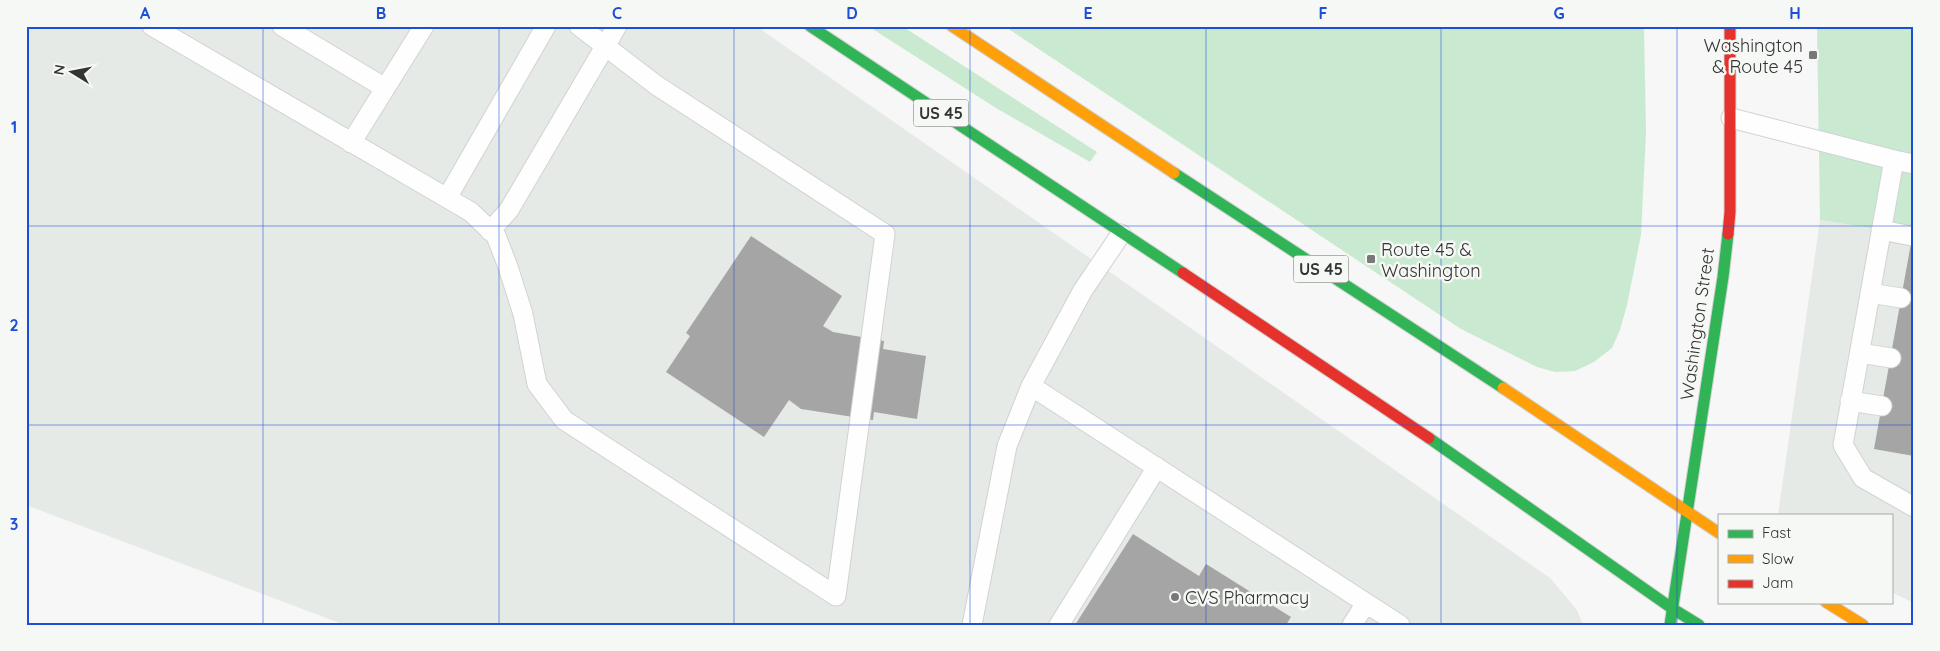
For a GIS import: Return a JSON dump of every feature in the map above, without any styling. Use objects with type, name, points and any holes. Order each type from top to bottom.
[{"type":"main road","name":"US 45","points":[[810,26],[1121,234],[1372,398],[1533,509],[1673,610],[1699,625]]},
{"type":"main road","name":"US 45","points":[[952,26],[1304,259],[1424,336],[1718,532]]},
{"type":"main road","name":"Washington Street","points":[[1670,625],[1723,277],[1730,212],[1730,26]]},
{"type":"main road","points":[[1829,604],[1863,625]]},
{"type":"lane","points":[[152,26],[471,212],[496,236],[523,314],[537,384],[564,420],[836,596],[885,234],[656,85],[579,26]]},
{"type":"lane","points":[[282,26],[385,88]]},
{"type":"lane","points":[[352,143],[424,26]]},
{"type":"lane","points":[[447,198],[546,26]]},
{"type":"lane","points":[[490,231],[509,210],[617,26]]},
{"type":"lane","points":[[1731,118],[1914,164]]},
{"type":"lane","points":[[1894,160],[1843,446],[1863,478],[1914,507]]},
{"type":"lane","points":[[1882,230],[1912,236]]},
{"type":"lane","points":[[972,625],[1007,446],[1031,386],[1083,290],[1121,234]]},
{"type":"lane","points":[[1870,293],[1901,298]]},
{"type":"lane","points":[[1860,353],[1891,358]]},
{"type":"lane","points":[[1031,386],[1400,625]]},
{"type":"lane","points":[[1850,401],[1882,406]]},
{"type":"lane","points":[[1059,625],[1157,467]]},
{"type":"lane","points":[[1352,625],[1366,603]]},
{"type":"shaded area","points":[[26,26],[756,26],[1550,578],[1577,610],[1583,625],[345,625],[26,505]]},
{"type":"shaded area","points":[[1820,220],[1914,235],[1914,603],[1892,592],[1892,514],[1778,514]]},
{"type":"green space","points":[[868,26],[902,26],[1097,152],[1090,162],[996,108]]},
{"type":"green space","points":[[1004,26],[1644,26],[1646,133],[1641,235],[1627,305],[1620,330],[1612,348],[1594,362],[1575,371],[1555,372],[1537,367],[1461,329]]},
{"type":"green space","points":[[1817,26],[1914,26],[1914,235],[1820,220]]},
{"type":"building","points":[[1914,232],[1914,456],[1874,449]]},
{"type":"building","points":[[751,236],[842,296],[823,326],[833,332],[884,341],[883,349],[926,356],[917,419],[874,412],[873,420],[801,409],[789,400],[764,437],[666,372],[690,336],[686,333]]},
{"type":"building","name":"CVS Pharmacy","points":[[1133,534],[1199,576],[1206,564],[1291,617],[1286,625],[1075,625]]},
{"type":"traffic: fast","points":[[810,26],[1183,273]]},
{"type":"traffic: fast","points":[[1174,173],[1503,388]]},
{"type":"traffic: fast","points":[[1670,625],[1728,234]]},
{"type":"traffic: fast","points":[[1429,438],[1673,609],[1699,625]]},
{"type":"traffic: slow","points":[[952,26],[1174,173]]},
{"type":"traffic: slow","points":[[1503,388],[1718,532]]},
{"type":"traffic: slow","points":[[1829,604],[1863,625]]},
{"type":"traffic: jam","points":[[1728,234],[1730,212],[1730,26]]},
{"type":"traffic: jam","points":[[1183,273],[1429,438]]},
{"type":"place","name":"Washington & Route 45","points":[[1813,55]]},
{"type":"place","name":"Route 45 & Washington","points":[[1371,259]]},
{"type":"place","name":"CVS Pharmacy","points":[[1175,597]]}]
